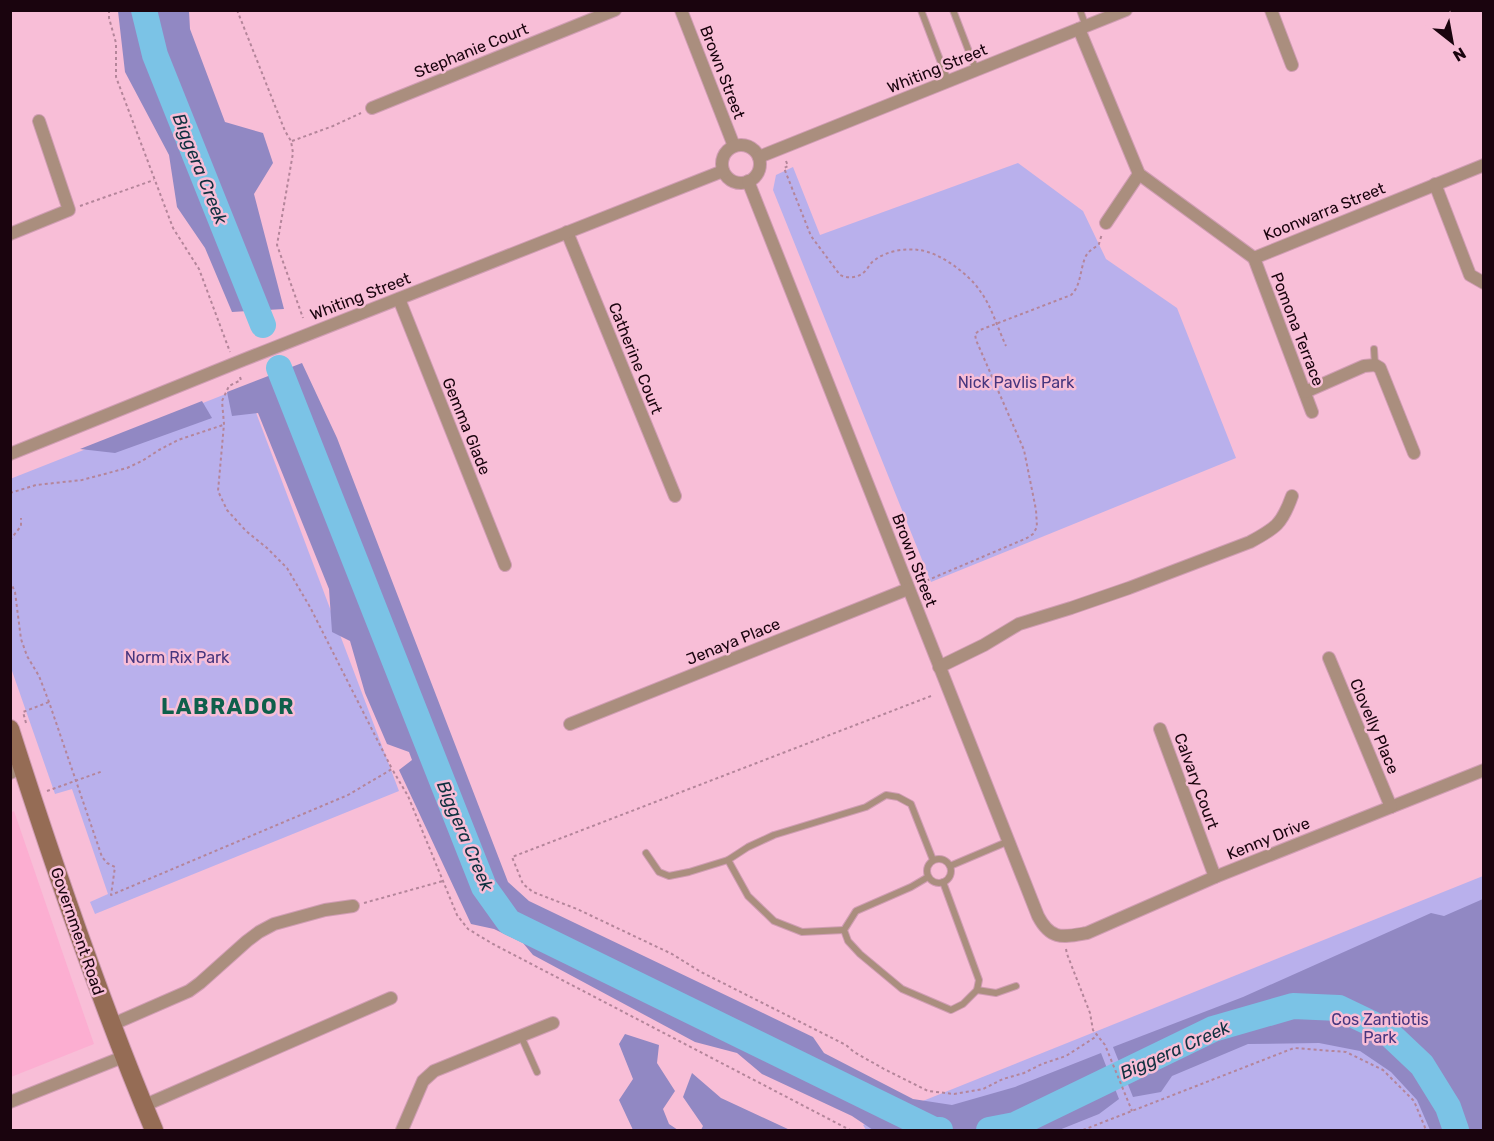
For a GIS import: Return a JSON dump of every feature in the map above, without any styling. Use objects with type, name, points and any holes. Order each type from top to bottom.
[{"type":"main road","name":"Government Road","points":[[20,729],[16,770],[123,1057],[154,1131]]},
{"type":"street","name":"Stephanie Court","points":[[372,108],[615,10]]},
{"type":"street","name":"Brown Street","points":[[681,10],[734,146]]},
{"type":"street","name":"Whiting Street","points":[[759,157],[1126,10]]},
{"type":"street","points":[[1271,10],[1293,65]]},
{"type":"street","points":[[1083,28],[1139,174],[1106,223]]},
{"type":"street","points":[[10,234],[69,210],[39,121]]},
{"type":"street","points":[[739,144],[749,146],[759,157],[757,174],[748,182],[734,182],[727,178],[723,171],[722,159],[728,149],[734,146],[739,144]]},
{"type":"street","name":"Koonwarra Street","points":[[1139,174],[1254,258],[1484,165]]},
{"type":"street","name":"Whiting Street","points":[[10,454],[723,171]]},
{"type":"street","name":"Brown Street","points":[[748,182],[1038,916],[1043,926],[1054,935],[1066,937]]},
{"type":"street","points":[[1435,184],[1468,270],[1473,277],[1484,283]]},
{"type":"street","name":"Catherine Court","points":[[567,232],[675,496]]},
{"type":"street","name":"Pomona Terrace","points":[[1254,258],[1312,412]]},
{"type":"street","name":"Gemma Glade","points":[[399,299],[505,565]]},
{"type":"street","points":[[1305,392],[1364,366],[1375,365],[1380,368],[1414,453]]},
{"type":"street","points":[[939,667],[1019,624],[1129,588],[1250,542],[1278,524],[1286,513],[1292,496]]},
{"type":"street","name":"Jenaya Place","points":[[570,724],[908,589]]},
{"type":"street","name":"Clovelly Place","points":[[1329,657],[1391,807]]},
{"type":"street","name":"Calvary Court","points":[[1160,729],[1215,877]]},
{"type":"street","name":"Kenny Drive","points":[[1066,937],[1087,933],[1215,877],[1484,770]]},
{"type":"street","points":[[111,1025],[189,991],[247,941],[274,924],[325,910],[353,906]]},
{"type":"street","points":[[143,1106],[391,998]]},
{"type":"street","points":[[402,1131],[423,1081],[428,1076],[446,1066],[553,1023]]},
{"type":"street","points":[[10,1102],[123,1057]]},
{"type":"lane","points":[[921,10],[949,81]]},
{"type":"lane","points":[[953,10],[976,70]]},
{"type":"lane","points":[[1080,10],[1083,28]]},
{"type":"lane","points":[[1374,349],[1375,365]]},
{"type":"lane","points":[[646,853],[659,872],[669,876],[689,872],[728,860],[748,847],[774,835],[866,807],[886,795],[898,797],[911,804],[933,860]]},
{"type":"lane","points":[[950,866],[1010,841]]},
{"type":"lane","points":[[728,860],[748,896],[774,921],[802,932],[844,930]]},
{"type":"lane","points":[[933,860],[943,860],[950,866],[950,876],[943,882],[934,882],[928,877],[927,868],[933,860]]},
{"type":"lane","points":[[844,930],[856,912],[928,877]]},
{"type":"lane","points":[[844,930],[848,941],[860,954],[902,989],[951,1010],[963,1004],[978,990],[979,980],[943,882]]},
{"type":"lane","points":[[978,990],[996,993],[1016,986]]},
{"type":"lane","points":[[521,1036],[537,1072]]},
{"type":"path","points":[[109,10],[116,43],[116,77],[173,228],[200,269],[230,352]]},
{"type":"path","points":[[237,10],[291,141],[293,153],[277,245],[303,318]]},
{"type":"path","points":[[291,141],[333,126],[372,108]]},
{"type":"path","points":[[782,147],[788,166],[784,168],[811,236],[840,275],[847,278],[860,275],[876,259],[888,253],[919,249],[930,252],[960,270],[975,284],[986,299],[1005,346]]},
{"type":"path","points":[[69,210],[155,180]]},
{"type":"path","points":[[908,589],[1027,538],[1037,527],[1036,510],[1024,450],[975,334],[980,330],[1071,296],[1075,292],[1085,257],[1089,250],[1099,243],[1106,223]]},
{"type":"path","points":[[239,375],[241,380],[229,386],[222,400],[224,424],[218,491],[227,510],[246,531],[288,568],[408,796],[457,915],[468,929],[850,1131]]},
{"type":"path","points":[[10,492],[36,485],[82,480],[127,468],[178,440],[224,424]]},
{"type":"path","points":[[10,540],[21,526],[21,518]]},
{"type":"path","points":[[10,581],[15,592],[21,639],[27,656],[39,676],[49,702],[102,857],[115,867],[111,895],[348,795],[392,769]]},
{"type":"path","points":[[931,696],[512,857],[523,884],[534,892],[577,909],[672,954],[701,972],[846,1045],[884,1069],[928,1091],[954,1094],[983,1089],[1003,1079],[1066,1056],[1097,1036]]},
{"type":"path","points":[[20,729],[23,712],[49,702]]},
{"type":"path","points":[[44,792],[103,771]]},
{"type":"path","points":[[353,906],[443,881]]},
{"type":"path","points":[[1066,937],[1066,954],[1090,1013],[1093,1030],[1105,1045],[1132,1111]]},
{"type":"path","points":[[1083,1131],[1294,1048],[1346,1052],[1383,1070],[1414,1101],[1426,1131]]},
{"type":"shaded area","points":[[14,811],[94,1044],[11,1077],[10,813]]},
{"type":"green space","points":[[118,11],[189,11],[190,29],[225,122],[263,133],[273,163],[254,194],[284,309],[232,312],[205,248],[177,207],[169,155],[125,72]]},
{"type":"green space","name":"Nick Pavlis Park","points":[[1018,163],[1083,211],[1106,259],[1177,308],[1236,458],[931,582],[773,190],[776,175],[793,167],[820,235]]},
{"type":"green space","points":[[302,363],[337,438],[508,882],[529,901],[813,1037],[824,1053],[913,1099],[952,1105],[1015,1087],[1101,1053],[1119,1099],[1099,1114],[1059,1130],[873,1130],[852,1116],[762,1074],[737,1053],[695,1042],[533,955],[523,943],[494,929],[471,924],[399,770],[412,760],[409,752],[387,744],[365,693],[350,641],[332,632],[329,589],[258,413],[232,416],[227,392]]},
{"type":"green space","name":"Norm Rix Park","points":[[246,386],[399,791],[95,914],[90,902],[108,894],[72,789],[55,794],[11,668],[10,479]]},
{"type":"green space","points":[[202,401],[212,418],[115,453],[80,449]]},
{"type":"green space","name":"Cos Zantiotis Park","points":[[1483,876],[1483,1130],[866,1130],[863,1125]]},
{"type":"green space","points":[[1483,899],[1483,1130],[1430,1130],[1417,1100],[1391,1072],[1360,1051],[1319,1043],[1248,1044],[1172,1076],[1161,1092],[1133,1097],[1113,1047],[1243,997],[1431,913],[1444,916]]},
{"type":"green space","points":[[625,1034],[659,1045],[657,1063],[675,1091],[663,1109],[669,1124],[678,1130],[633,1130],[619,1100],[633,1079],[619,1044]]},
{"type":"green space","points":[[692,1073],[721,1098],[790,1130],[701,1130],[703,1126],[683,1097]]},
{"type":"waterway","name":"Biggera Creek","points":[[144,10],[155,55],[263,325]]},
{"type":"waterway","name":"Biggera Creek","points":[[279,368],[484,887],[509,922],[934,1130],[940,1130]]},
{"type":"waterway","name":"Biggera Creek","points":[[989,1130],[1015,1125],[1213,1029],[1293,1006],[1339,1008],[1385,1030],[1422,1065],[1448,1107],[1456,1130]]},
{"type":"district","name":"LABRADOR","points":[[228,706]]}]
